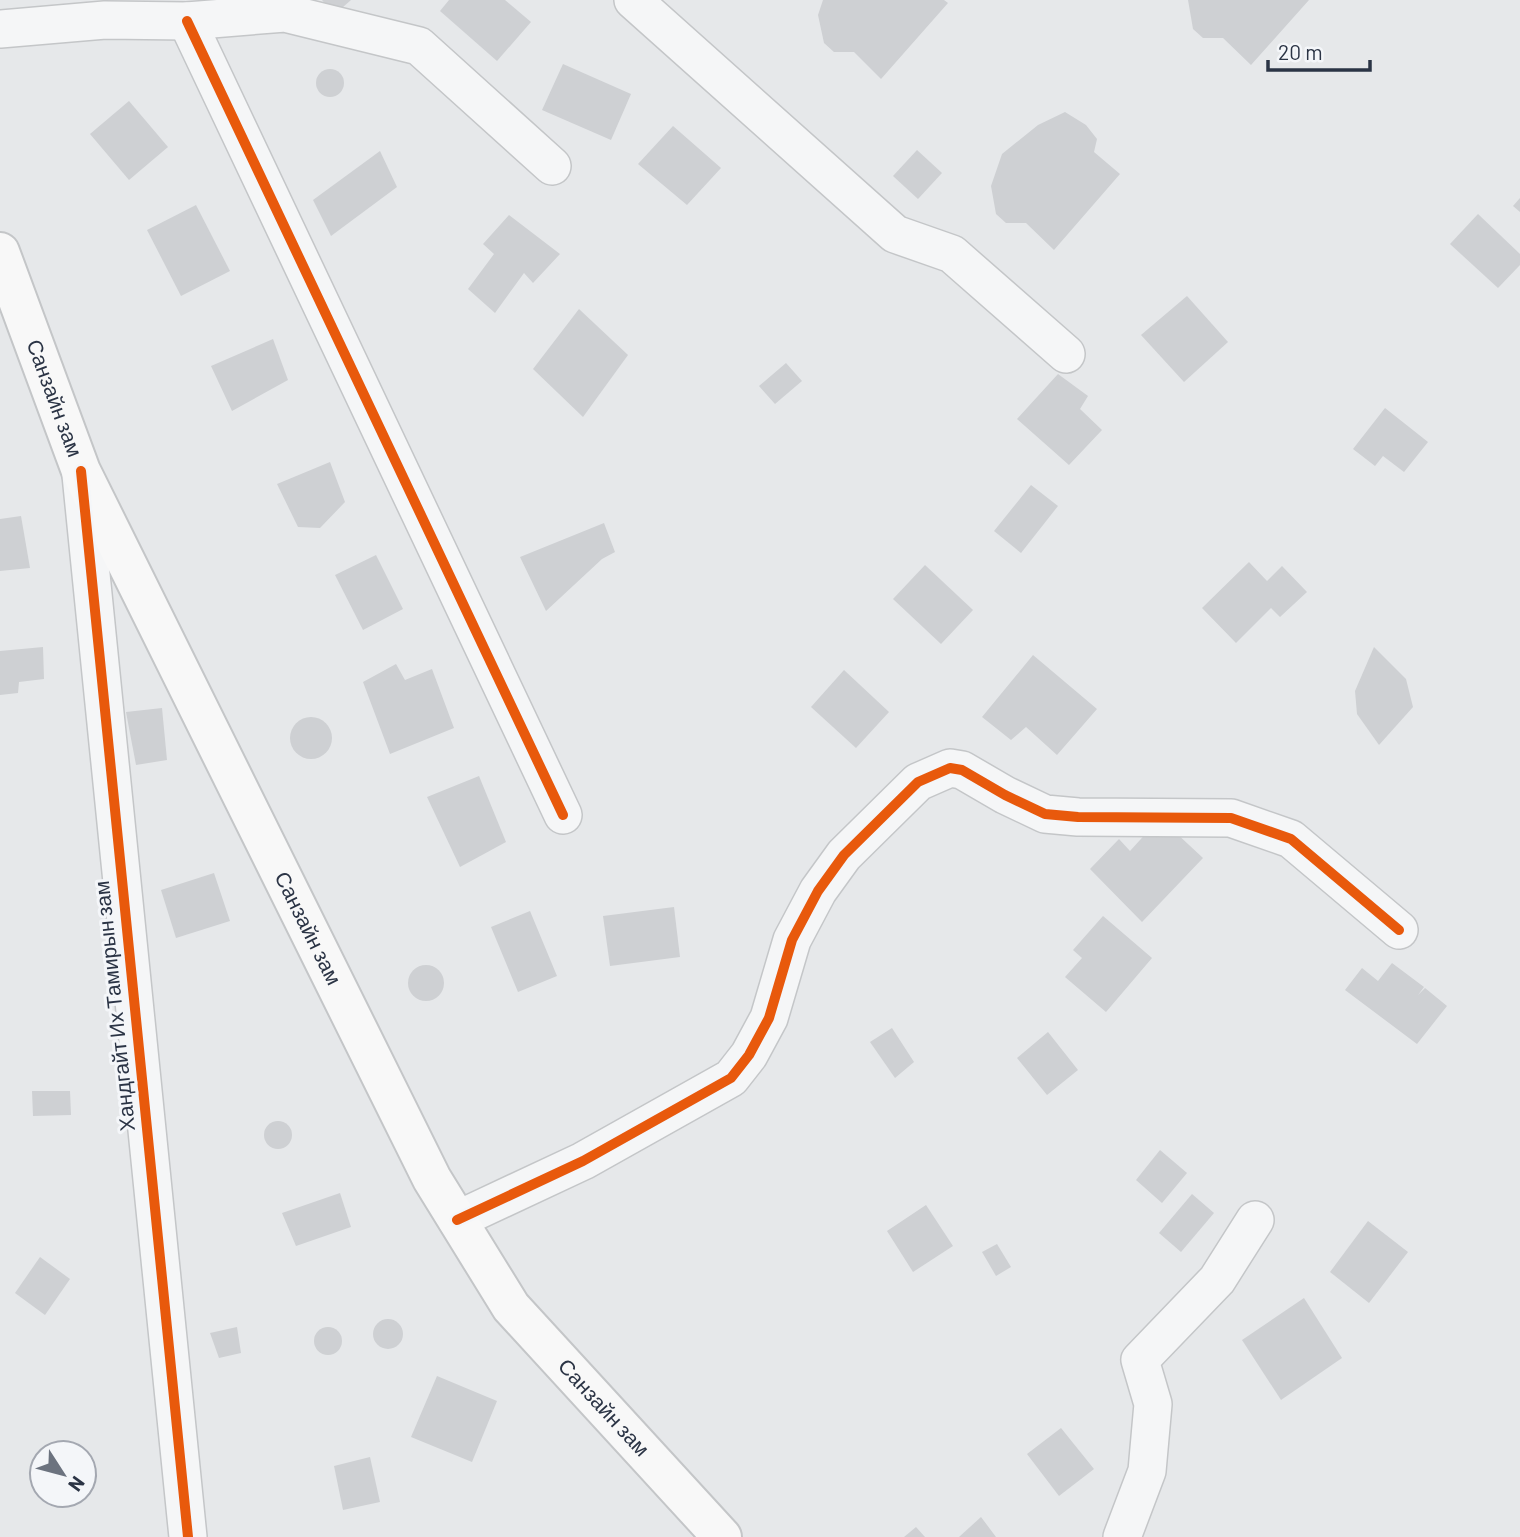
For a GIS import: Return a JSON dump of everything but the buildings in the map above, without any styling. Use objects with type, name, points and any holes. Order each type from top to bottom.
[{"type":"main road","name":"Санзайн зам","points":[[0,252],[81,471],[432,1179],[511,1307],[723,1537]]},
{"type":"street","points":[[633,0],[895,234],[952,254],[1066,354]]},
{"type":"street","points":[[0,29],[105,20],[187,21],[285,13],[419,46],[552,166]]},
{"type":"street","points":[[187,21],[563,816]]},
{"type":"street","name":"Хандгайт Их Тамирын зам","points":[[81,471],[188,1537]]},
{"type":"street","points":[[457,1220],[583,1161],[731,1078],[749,1055],[769,1018],[792,940],[818,891],[844,855],[918,782],[950,768],[962,770],[1045,814],[1078,817],[1231,818],[1290,839],[1399,930]]},
{"type":"street","points":[[1122,1537],[1147,1471],[1153,1404],[1140,1360],[1217,1280],[1255,1220]]},
{"type":"cycle path","points":[[187,21],[563,815]]},
{"type":"cycle path","points":[[81,471],[188,1537]]},
{"type":"cycle path","points":[[457,1220],[583,1161],[731,1078],[749,1055],[769,1018],[792,940],[818,891],[844,855],[918,782],[950,768],[962,770],[1045,814],[1078,817],[1231,818],[1291,839],[1399,930]]}]
